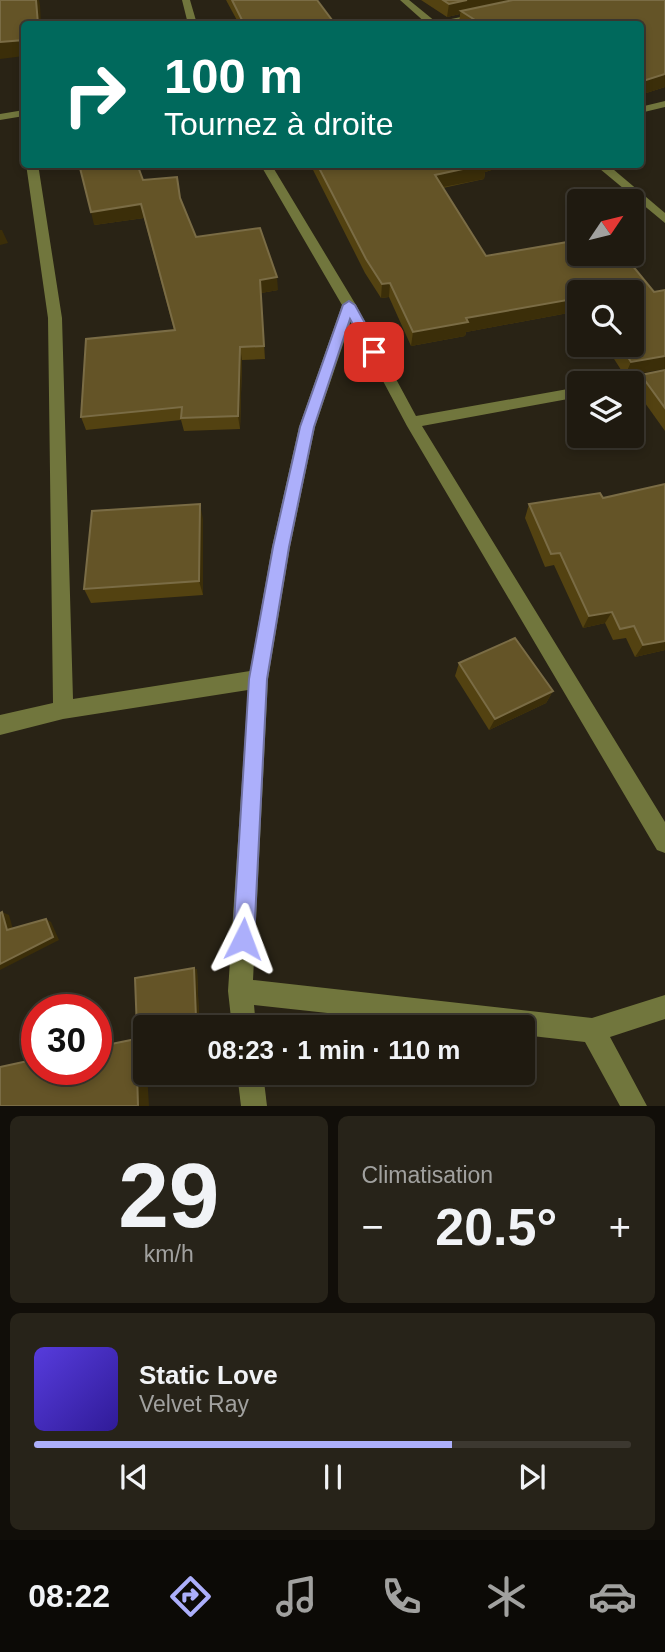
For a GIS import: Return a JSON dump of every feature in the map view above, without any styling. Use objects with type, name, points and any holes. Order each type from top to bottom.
[{"type":"street","points":[[186,0],[192,21]]},
{"type":"street","points":[[404,0],[428,21]]},
{"type":"street","points":[[454,21],[490,14]]},
{"type":"street","points":[[644,109],[665,104]]},
{"type":"street","points":[[0,117],[21,114]]},
{"type":"street","points":[[34,168],[55,318],[63,710]]},
{"type":"street","points":[[267,168],[349,305],[412,422],[665,842]]},
{"type":"street","points":[[604,168],[665,219]]},
{"type":"street","points":[[243,1015],[240,991],[258,679],[281,547],[307,427],[349,305]]},
{"type":"street","points":[[644,380],[665,376]]},
{"type":"street","points":[[412,422],[567,394]]},
{"type":"street","points":[[0,725],[63,710],[258,679]]},
{"type":"street","points":[[240,991],[592,1030],[665,1007]]},
{"type":"street","points":[[592,1030],[634,1106]]},
{"type":"street","points":[[251,1085],[254,1106]]},
{"type":"building","points":[[0,0],[36,0],[38,21],[21,21],[21,40],[0,42]]},
{"type":"building","points":[[232,0],[317,0],[333,21],[242,21]]},
{"type":"building","points":[[443,0],[467,0],[449,4]]},
{"type":"building","points":[[513,0],[665,0],[665,74],[644,81],[644,21],[471,21],[475,20],[461,11]]},
{"type":"building","points":[[80,168],[138,168],[143,180],[177,177],[180,198],[196,237],[260,228],[277,277],[260,280],[264,346],[240,347],[238,416],[181,418],[182,407],[81,417],[86,339],[175,330],[141,204],[91,212]]},
{"type":"building","points":[[319,168],[467,168],[435,175],[486,256],[567,242],[567,266],[633,266],[654,292],[665,290],[665,356],[631,362],[628,357],[644,357],[644,280],[567,280],[567,300],[466,318],[468,322],[413,332],[390,283],[382,284],[366,259]]},
{"type":"building","points":[[665,370],[665,408],[644,379],[644,374]]},
{"type":"building","points":[[665,484],[665,641],[643,645],[634,626],[620,629],[612,612],[589,616],[560,553],[551,554],[529,504],[600,493],[603,498]]},
{"type":"building","points":[[200,504],[199,581],[84,589],[92,511]]},
{"type":"building","points":[[515,638],[553,691],[495,719],[459,663]]},
{"type":"building","points":[[2,912],[7,930],[46,919],[53,937],[0,964]]},
{"type":"building","points":[[194,968],[196,1015],[136,1015],[135,978]]},
{"type":"building","points":[[133,1040],[133,1085],[137,1085],[138,1106],[0,1106],[0,1067],[21,1062],[21,1085],[112,1085],[112,1044]]},
{"type":"route","points":[[243,939],[258,679],[281,547],[307,427],[349,305],[374,352]]}]
